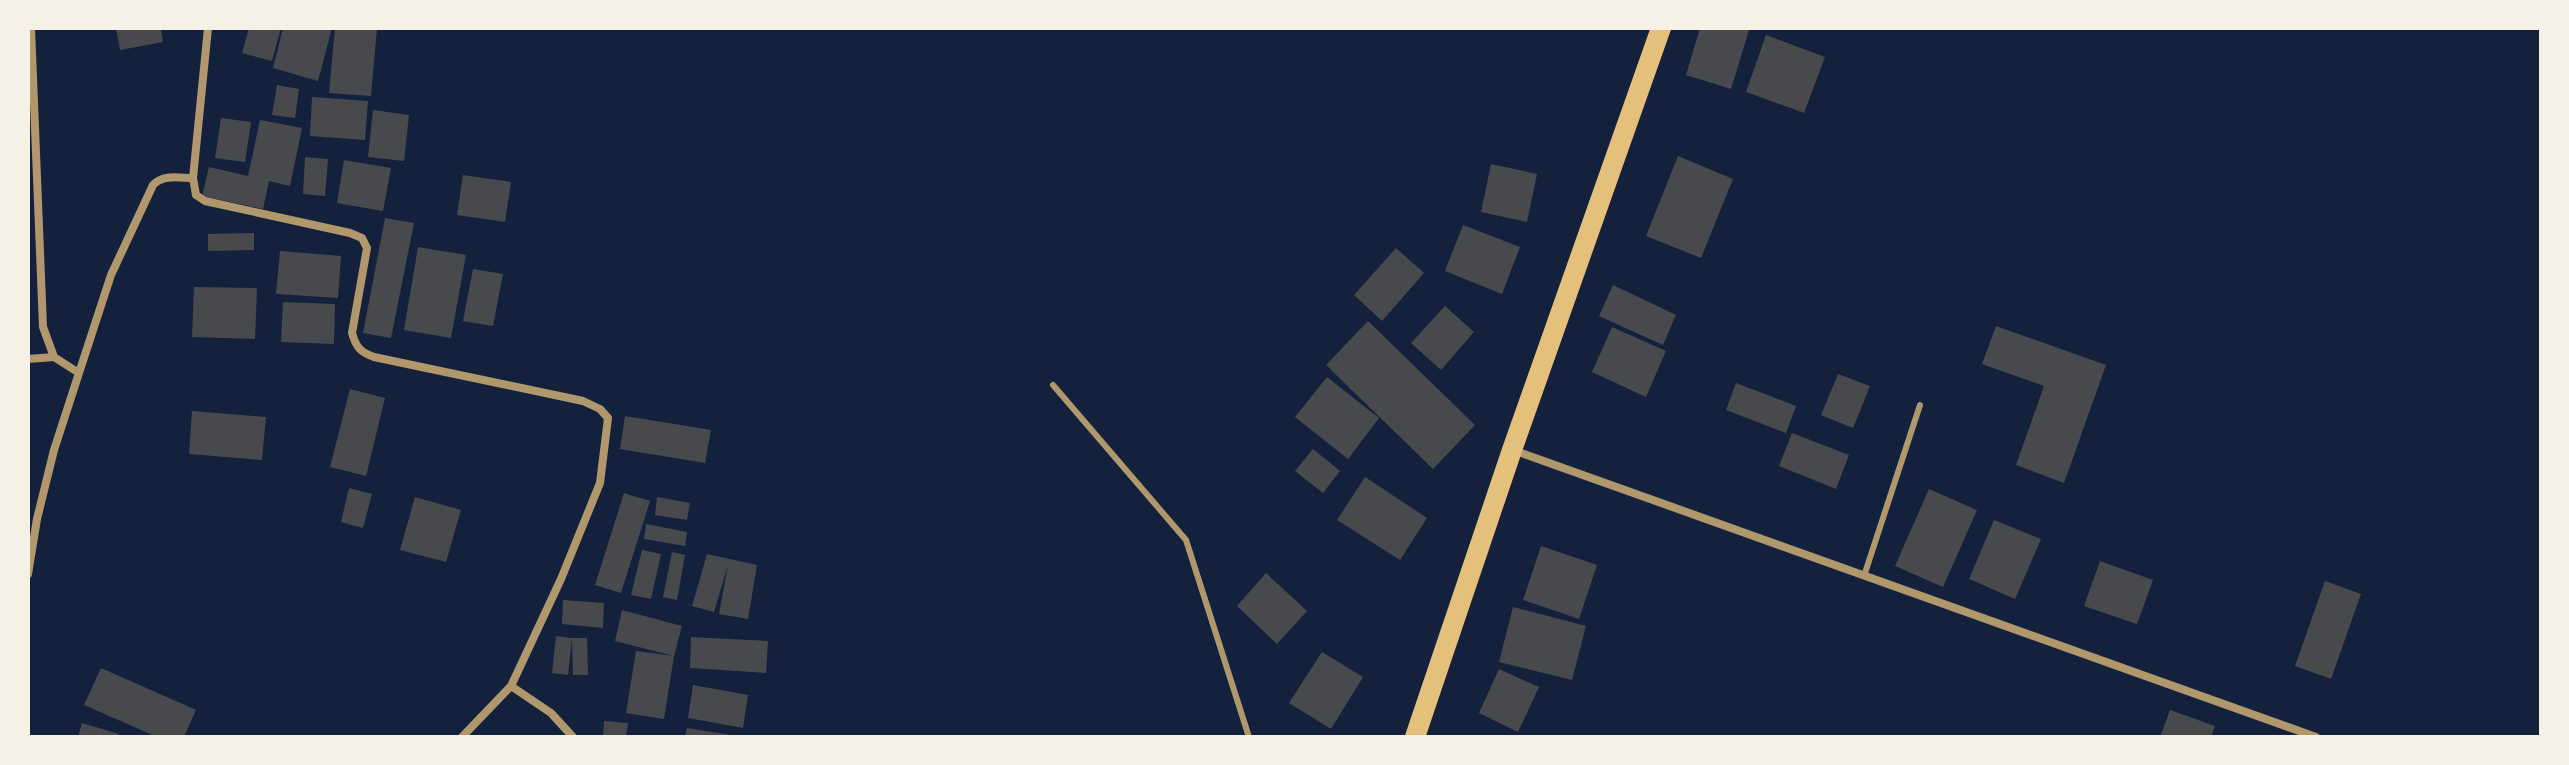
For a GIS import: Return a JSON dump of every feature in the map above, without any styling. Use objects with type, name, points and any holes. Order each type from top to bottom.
[{"type":"main road","points":[[1415,737],[1512,450],[1661,28]]},
{"type":"street","points":[[31,28],[43,327],[54,357]]},
{"type":"street","points":[[208,28],[193,178],[196,195],[205,201],[362,238],[367,248],[352,333],[355,345],[362,353],[583,401],[600,409],[608,418],[600,483],[561,579],[511,686],[462,737]]},
{"type":"street","points":[[28,574],[37,519],[54,450],[111,275],[153,185],[169,177],[193,178]]},
{"type":"street","points":[[28,359],[54,357],[79,373]]},
{"type":"street","points":[[1512,450],[2316,737]]},
{"type":"street","points":[[511,686],[551,713],[573,737]]},
{"type":"lane","points":[[1053,385],[1186,540],[1249,737]]},
{"type":"lane","points":[[1864,576],[1920,405]]},
{"type":"building","points":[[116,28],[161,28],[163,42],[120,50]]},
{"type":"building","points":[[249,28],[281,28],[272,61],[242,53]]},
{"type":"building","points":[[283,28],[332,28],[318,81],[273,68]]},
{"type":"building","points":[[335,28],[377,28],[371,96],[329,93]]},
{"type":"building","points":[[1700,28],[1749,30],[1731,89],[1686,75]]},
{"type":"building","points":[[1766,35],[1825,57],[1804,113],[1746,92]]},
{"type":"building","points":[[277,85],[299,89],[295,118],[272,115]]},
{"type":"building","points":[[312,97],[368,101],[365,140],[310,136]]},
{"type":"building","points":[[373,110],[409,115],[404,161],[368,157]]},
{"type":"building","points":[[221,118],[251,122],[245,162],[215,158]]},
{"type":"building","points":[[260,120],[302,128],[290,186],[269,181],[263,209],[202,196],[209,167],[248,176]]},
{"type":"building","points":[[1678,156],[1733,179],[1701,258],[1646,236]]},
{"type":"building","points":[[305,157],[328,159],[325,196],[303,194]]},
{"type":"building","points":[[344,160],[391,168],[383,211],[337,203]]},
{"type":"building","points":[[1491,164],[1537,174],[1527,222],[1481,212]]},
{"type":"building","points":[[463,175],[511,182],[505,222],[457,215]]},
{"type":"building","points":[[385,218],[414,223],[391,338],[363,333]]},
{"type":"building","points":[[1463,225],[1520,247],[1502,294],[1445,271]]},
{"type":"building","points":[[254,233],[254,250],[208,251],[208,234]]},
{"type":"building","points":[[418,247],[466,255],[451,338],[404,330]]},
{"type":"building","points":[[1396,248],[1424,273],[1382,321],[1354,295]]},
{"type":"building","points":[[280,251],[341,256],[338,298],[276,294]]},
{"type":"building","points":[[473,269],[503,274],[493,326],[463,321]]},
{"type":"building","points":[[1613,285],[1676,315],[1663,345],[1599,316]]},
{"type":"building","points":[[194,287],[257,288],[255,339],[192,337]]},
{"type":"building","points":[[283,302],[335,304],[334,344],[281,342]]},
{"type":"building","points":[[1445,306],[1474,332],[1441,370],[1411,343]]},
{"type":"building","points":[[1368,321],[1475,425],[1433,469],[1326,365]]},
{"type":"building","points":[[1996,326],[2106,365],[2064,483],[2016,465],[2044,386],[1982,364]]},
{"type":"building","points":[[1612,327],[1666,351],[1646,397],[1592,372]]},
{"type":"building","points":[[1838,374],[1870,386],[1853,428],[1821,415]]},
{"type":"building","points":[[1327,377],[1379,418],[1348,459],[1295,417]]},
{"type":"building","points":[[1736,383],[1796,406],[1786,433],[1726,410]]},
{"type":"building","points":[[350,389],[385,398],[366,476],[330,467]]},
{"type":"building","points":[[192,411],[266,417],[262,460],[189,454]]},
{"type":"building","points":[[625,416],[711,430],[705,463],[620,449]]},
{"type":"building","points":[[1792,433],[1849,455],[1836,489],[1779,466]]},
{"type":"building","points":[[1313,449],[1340,471],[1323,493],[1295,471]]},
{"type":"building","points":[[1365,477],[1427,518],[1400,560],[1337,520]]},
{"type":"building","points":[[349,488],[372,494],[363,528],[341,522]]},
{"type":"building","points":[[1929,489],[1977,510],[1943,587],[1895,566]]},
{"type":"building","points":[[624,493],[650,501],[621,593],[595,585]]},
{"type":"building","points":[[415,497],[461,510],[446,562],[400,550]]},
{"type":"building","points":[[657,497],[690,503],[687,520],[655,515]]},
{"type":"building","points":[[1994,520],[2041,539],[2015,599],[1969,579]]},
{"type":"building","points":[[646,524],[687,532],[685,546],[644,539]]},
{"type":"building","points":[[1541,546],[1597,565],[1579,619],[1523,600]]},
{"type":"building","points":[[642,550],[661,554],[651,599],[631,595]]},
{"type":"building","points":[[672,552],[685,555],[677,600],[663,597]]},
{"type":"building","points":[[707,554],[757,565],[748,619],[719,614],[728,565],[714,612],[692,606]]},
{"type":"building","points":[[2100,561],[2153,580],[2137,624],[2084,606]]},
{"type":"building","points":[[1266,573],[1307,611],[1277,644],[1237,606]]},
{"type":"building","points":[[2325,581],[2361,594],[2331,679],[2295,666]]},
{"type":"building","points":[[563,600],[604,603],[603,628],[562,624]]},
{"type":"building","points":[[1513,607],[1586,626],[1572,680],[1499,662]]},
{"type":"building","points":[[622,610],[682,626],[674,656],[615,641]]},
{"type":"building","points":[[556,636],[572,638],[568,675],[552,673]]},
{"type":"building","points":[[691,637],[768,641],[766,673],[690,668]]},
{"type":"building","points":[[572,638],[587,638],[588,675],[573,675]]},
{"type":"building","points":[[636,651],[674,656],[664,719],[626,713]]},
{"type":"building","points":[[1322,652],[1363,677],[1331,729],[1289,703]]},
{"type":"building","points":[[101,668],[196,710],[184,737],[157,737],[84,705]]},
{"type":"building","points":[[1499,669],[1539,687],[1518,732],[1479,713]]},
{"type":"building","points":[[693,685],[748,695],[743,728],[688,718]]},
{"type":"building","points":[[2170,710],[2215,726],[2211,737],[2160,737]]},
{"type":"building","points":[[604,721],[628,723],[626,737],[603,737]]},
{"type":"building","points":[[82,723],[119,734],[118,737],[78,737]]},
{"type":"building","points":[[687,728],[731,735],[731,737],[685,737]]}]
